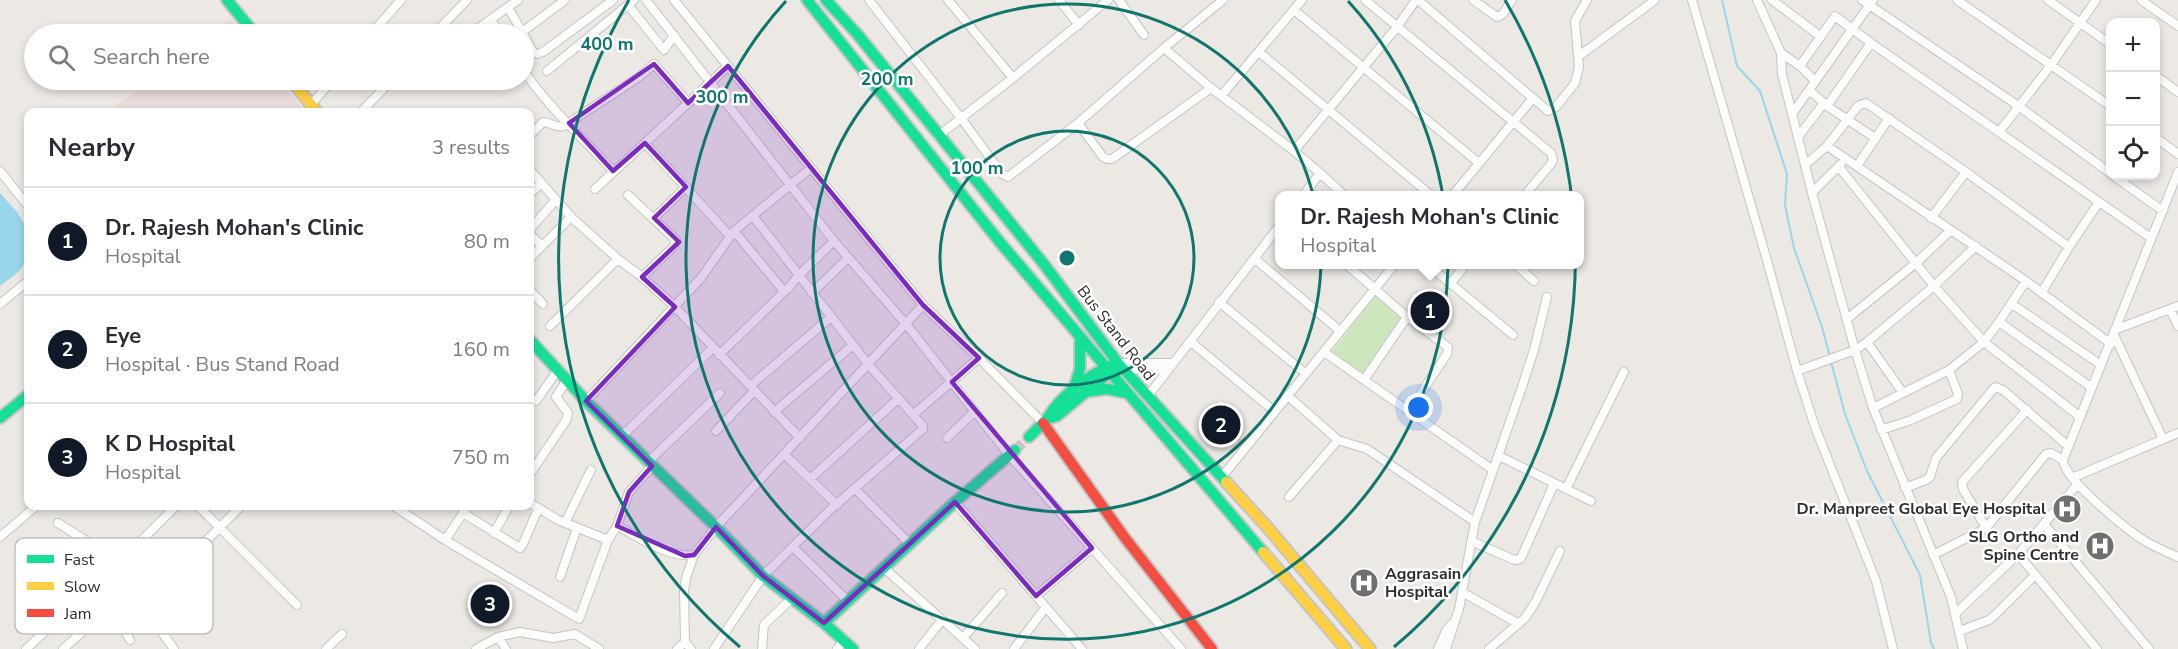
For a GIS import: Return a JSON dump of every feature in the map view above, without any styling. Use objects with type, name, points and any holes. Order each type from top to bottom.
[{"type":"main road","points":[[227,0],[247,24]]},
{"type":"main road","name":"Bus Stand Road","points":[[807,0],[1080,339],[1346,649]]},
{"type":"main road","name":"Bus Stand Road","points":[[826,0],[858,35],[1043,263],[1121,366],[1268,528],[1370,649]]},
{"type":"main road","points":[[299,90],[313,108]]},
{"type":"main road","points":[[1073,392],[1080,369],[1080,339]]},
{"type":"main road","points":[[534,344],[586,401],[763,576],[824,623],[841,645],[853,649]]},
{"type":"main road","points":[[1029,437],[1045,421],[1051,411],[1073,392],[1107,370],[1121,366]]},
{"type":"main road","points":[[1045,421],[1057,416],[1107,370]]},
{"type":"main road","points":[[1085,392],[1107,389],[1126,393]]},
{"type":"main road","points":[[0,418],[24,398]]},
{"type":"main road","points":[[1045,421],[1136,555],[1212,649]]},
{"type":"main road","points":[[824,623],[1012,452]]},
{"type":"street","points":[[381,24],[401,0]]},
{"type":"street","points":[[444,24],[467,0]]},
{"type":"street","points":[[485,24],[518,0]]},
{"type":"street","points":[[534,25],[565,0]]},
{"type":"street","points":[[534,52],[543,52],[613,0]]},
{"type":"street","points":[[646,0],[848,258],[906,324],[975,411],[1092,548],[1182,649]]},
{"type":"street","points":[[674,0],[923,305],[1045,421]]},
{"type":"street","points":[[869,0],[1002,174],[1008,177],[1078,123],[1223,0]]},
{"type":"street","points":[[948,0],[1013,78]]},
{"type":"street","points":[[1059,0],[1079,25]]},
{"type":"street","points":[[938,136],[1108,0]]},
{"type":"street","points":[[1119,0],[1144,35]]},
{"type":"street","points":[[1222,95],[1302,0]]},
{"type":"street","points":[[1365,0],[1553,156],[1551,164],[1527,191]]},
{"type":"street","points":[[1294,151],[1417,0],[1548,111],[1556,107],[1575,83],[1579,56],[1575,21],[1587,0]]},
{"type":"street","points":[[1473,0],[1497,16],[1503,14],[1512,0]]},
{"type":"street","points":[[1579,56],[1655,0]]},
{"type":"street","points":[[1692,0],[1797,371],[1815,427],[1876,581],[1893,649]]},
{"type":"street","points":[[1756,0],[1781,53],[1782,74],[1812,193],[1873,408],[1956,613],[1962,649]]},
{"type":"street","points":[[1772,0],[1820,36]]},
{"type":"street","points":[[1956,0],[2106,103]]},
{"type":"street","points":[[2048,0],[2106,41]]},
{"type":"street","points":[[1999,132],[2051,65],[2096,0]]},
{"type":"street","points":[[2141,0],[2178,26]]},
{"type":"street","points":[[1792,114],[1868,2],[2018,105],[2106,170]]},
{"type":"street","points":[[547,71],[631,3],[663,50],[674,35]]},
{"type":"street","points":[[508,7],[517,24]]},
{"type":"street","points":[[1294,10],[1479,163]]},
{"type":"street","points":[[1800,66],[1835,16],[1871,44],[2151,238]]},
{"type":"street","points":[[491,20],[494,24]]},
{"type":"street","points":[[1798,137],[1871,44]]},
{"type":"street","points":[[1164,48],[1211,88],[1294,151],[1340,191]]},
{"type":"street","points":[[1259,52],[1427,191]]},
{"type":"street","points":[[1781,53],[1800,66],[1815,81]]},
{"type":"street","points":[[534,131],[543,122],[561,128],[639,77],[654,64],[688,103]]},
{"type":"street","points":[[595,189],[728,66]]},
{"type":"street","points":[[2160,79],[2178,92]]},
{"type":"street","points":[[534,86],[543,99],[614,171]]},
{"type":"street","points":[[1078,123],[1103,157],[1112,159],[1211,88]]},
{"type":"street","points":[[315,108],[326,90]]},
{"type":"street","points":[[365,108],[382,90]]},
{"type":"street","points":[[1809,90],[1825,104],[1875,138]]},
{"type":"street","points":[[1455,191],[1533,98]]},
{"type":"street","points":[[1806,164],[1827,146],[1858,106],[1866,103],[2069,247]]},
{"type":"street","points":[[1857,166],[1889,118]]},
{"type":"street","points":[[2160,141],[2178,154]]},
{"type":"street","points":[[645,142],[780,288],[786,290]]},
{"type":"street","points":[[1827,146],[2042,292],[2111,344]]},
{"type":"street","points":[[1812,193],[1847,159]]},
{"type":"street","points":[[1839,167],[1934,286],[1984,342],[2079,416]]},
{"type":"street","points":[[586,401],[701,278],[732,234],[811,168]]},
{"type":"street","points":[[0,171],[24,201]]},
{"type":"street","points":[[1931,218],[1966,172]]},
{"type":"street","points":[[2178,172],[2063,460],[2066,471],[2074,481],[2130,531],[2157,548],[2178,557]]},
{"type":"street","points":[[1306,191],[1320,173]]},
{"type":"street","points":[[534,175],[571,217],[675,307],[800,438]]},
{"type":"street","points":[[2120,180],[2163,211]]},
{"type":"street","points":[[534,190],[540,183]]},
{"type":"street","points":[[654,218],[686,187]]},
{"type":"street","points":[[628,195],[675,238],[676,243],[642,277]]},
{"type":"street","points":[[534,226],[555,201]]},
{"type":"street","points":[[2042,292],[2099,202]]},
{"type":"street","points":[[714,649],[763,576],[837,505],[923,429],[914,414],[868,364],[753,216]]},
{"type":"street","points":[[534,253],[571,217]]},
{"type":"street","points":[[1148,396],[1275,231]]},
{"type":"street","points":[[1847,319],[1916,263],[1950,231]]},
{"type":"street","points":[[534,236],[541,245]]},
{"type":"street","points":[[719,355],[834,241]]},
{"type":"street","points":[[1797,371],[1855,350],[1867,342],[1934,286],[1976,246]]},
{"type":"street","points":[[812,293],[848,258]]},
{"type":"street","points":[[1254,258],[1340,331]]},
{"type":"street","points":[[550,326],[618,259]]},
{"type":"street","points":[[1352,269],[1407,317],[1446,344],[1448,350],[1409,411]]},
{"type":"street","points":[[1221,478],[1391,269]]},
{"type":"street","points":[[1433,269],[1513,335]]},
{"type":"street","points":[[1451,283],[1462,269]]},
{"type":"street","points":[[1521,269],[1534,280]]},
{"type":"street","points":[[1873,408],[1949,370],[1984,342],[2026,281]]},
{"type":"street","points":[[0,304],[24,284]]},
{"type":"street","points":[[534,294],[543,304]]},
{"type":"street","points":[[1446,649],[1462,592],[1475,522],[1534,350],[1547,297]]},
{"type":"street","points":[[1219,302],[1305,373]]},
{"type":"street","points":[[2012,304],[2101,365]]},
{"type":"street","points":[[677,649],[689,647],[684,591],[694,555],[716,527],[923,305]]},
{"type":"street","points":[[2116,332],[2174,308],[2178,326]]},
{"type":"street","points":[[716,431],[752,388],[831,317]]},
{"type":"street","points":[[1364,380],[1407,317]]},
{"type":"street","points":[[1999,322],[2091,387]]},
{"type":"street","points":[[2116,332],[2163,439]]},
{"type":"street","points":[[1191,342],[1274,411]]},
{"type":"street","points":[[1867,342],[1903,393]]},
{"type":"street","points":[[774,411],[853,345]]},
{"type":"street","points":[[622,436],[713,348]]},
{"type":"street","points":[[1324,352],[1493,470]]},
{"type":"street","points":[[914,414],[979,358]]},
{"type":"street","points":[[1121,366],[1170,366]]},
{"type":"street","points":[[536,401],[558,370]]},
{"type":"street","points":[[1881,430],[1911,420],[1957,399],[1958,394],[1949,370]]},
{"type":"street","points":[[1566,489],[1624,372]]},
{"type":"street","points":[[534,468],[567,418],[568,413],[556,397],[567,380]]},
{"type":"street","points":[[1905,488],[1930,477],[1936,458],[1995,387],[2003,390],[2068,446]]},
{"type":"street","points":[[575,634],[608,540],[617,526],[629,492],[650,464],[720,393]]},
{"type":"street","points":[[1288,396],[1338,440],[1367,449],[1475,522]]},
{"type":"street","points":[[810,479],[899,398]]},
{"type":"street","points":[[1986,528],[1963,489],[1962,482],[2026,410]]},
{"type":"street","points":[[947,438],[975,411]]},
{"type":"street","points":[[1956,613],[2018,554],[2044,524],[2074,481],[2178,433]]},
{"type":"street","points":[[1289,497],[1338,440]]},
{"type":"street","points":[[1933,555],[1986,528],[2042,458],[2051,453],[2063,460]]},
{"type":"street","points":[[784,454],[837,505]]},
{"type":"street","points":[[1499,456],[1590,501]]},
{"type":"street","points":[[565,523],[591,470]]},
{"type":"street","points":[[1471,541],[1516,560],[1521,558],[1554,484]]},
{"type":"street","points":[[855,489],[910,544]]},
{"type":"street","points":[[955,502],[1082,649]]},
{"type":"street","points":[[534,506],[565,523],[608,540]]},
{"type":"street","points":[[466,510],[494,533],[520,548],[538,509]]},
{"type":"street","points":[[0,537],[31,510]]},
{"type":"street","points":[[144,538],[172,510]]},
{"type":"street","points":[[203,510],[297,605]]},
{"type":"street","points":[[209,538],[237,510]]},
{"type":"street","points":[[400,510],[445,540],[579,620]]},
{"type":"street","points":[[445,540],[464,510]]},
{"type":"street","points":[[494,533],[507,510]]},
{"type":"street","points":[[58,523],[79,538]]},
{"type":"street","points":[[2044,524],[2149,649]]},
{"type":"street","points":[[617,526],[670,553],[694,555]]},
{"type":"street","points":[[560,576],[577,528]]},
{"type":"street","points":[[793,547],[848,601]]},
{"type":"street","points":[[1036,596],[1092,548]]},
{"type":"street","points":[[1490,649],[1519,624],[1536,601],[1560,551]]},
{"type":"street","points":[[2018,554],[2097,649]]},
{"type":"street","points":[[884,568],[975,649]]},
{"type":"street","points":[[1960,631],[1995,615],[2035,575]]},
{"type":"street","points":[[1462,592],[1519,624]]},
{"type":"street","points":[[963,639],[1002,593]]},
{"type":"street","points":[[762,649],[764,625],[791,599]]},
{"type":"street","points":[[1014,649],[1046,607]]},
{"type":"street","points":[[919,649],[942,620]]},
{"type":"street","points":[[1438,649],[1446,631],[1454,622]]},
{"type":"street","points":[[476,649],[498,636],[515,632],[559,638],[575,634],[599,649]]},
{"type":"street","points":[[26,649],[43,634]]},
{"type":"street","points":[[63,649],[80,634]]},
{"type":"street","points":[[126,634],[130,640]]},
{"type":"street","points":[[162,634],[174,649]]},
{"type":"street","points":[[331,647],[342,634]]},
{"type":"street","points":[[498,636],[506,649]]},
{"type":"highlighted area","points":[[654,64],[688,103],[728,66],[923,305],[979,358],[952,382],[1092,548],[1036,596],[955,502],[824,623],[763,576],[716,527],[694,555],[685,556],[617,526],[629,492],[652,466],[586,401],[675,307],[642,277],[679,242],[654,218],[686,187],[645,143],[613,171],[569,123]]},
{"type":"shaded area","points":[[230,19],[234,24],[223,24]]},
{"type":"shaded area","points":[[137,90],[287,90],[303,108],[112,108]]},
{"type":"green space","points":[[1375,295],[1403,318],[1366,376],[1332,352]]},
{"type":"water","points":[[0,193],[24,223],[24,262],[17,273],[0,286]]},
{"type":"waterway","points":[[1722,0],[1737,66],[1760,91],[1787,174],[1785,205],[1794,248],[1822,327],[1830,357]]},
{"type":"waterway","points":[[1831,362],[1845,414],[1867,471],[1920,575],[1931,643],[1934,649]]},
{"type":"tunnel","points":[[1015,450],[1029,437]]},
{"type":"traffic: fast","points":[[227,0],[247,24]]},
{"type":"traffic: fast","points":[[807,0],[998,240],[1263,552]]},
{"type":"traffic: fast","points":[[826,0],[858,35],[1043,263],[1118,363],[1226,482]]},
{"type":"traffic: fast","points":[[1073,392],[1080,369],[1080,339]]},
{"type":"traffic: fast","points":[[534,344],[586,401],[763,576],[824,623],[853,649]]},
{"type":"traffic: fast","points":[[1047,419],[1059,402],[1075,387],[1112,365]]},
{"type":"traffic: fast","points":[[1029,437],[1047,419],[1057,416],[1109,373],[1117,371]]},
{"type":"traffic: fast","points":[[1085,392],[1107,389],[1126,393]]},
{"type":"traffic: fast","points":[[0,418],[24,398]]},
{"type":"traffic: fast","points":[[824,623],[1015,450]]},
{"type":"traffic: slow","points":[[299,90],[314,108]]},
{"type":"traffic: slow","points":[[1226,482],[1370,649]]},
{"type":"traffic: slow","points":[[1263,552],[1346,649]]},
{"type":"traffic: jam","points":[[1043,423],[1125,538],[1212,649]]},
{"type":"place","name":"Dr. Rajesh Mohan's Clinic","points":[[1430,311]]},
{"type":"place","name":"Eye","points":[[1221,425]]},
{"type":"place","name":"Dr. Manpreet Global Eye Hospital","points":[[2067,509]]},
{"type":"place","name":"SLG Ortho and Spine Centre","points":[[2100,546]]},
{"type":"place","name":"Aggrasain Hospital","points":[[1364,583]]},
{"type":"place","name":"K D Hospital","points":[[490,604]]}]
